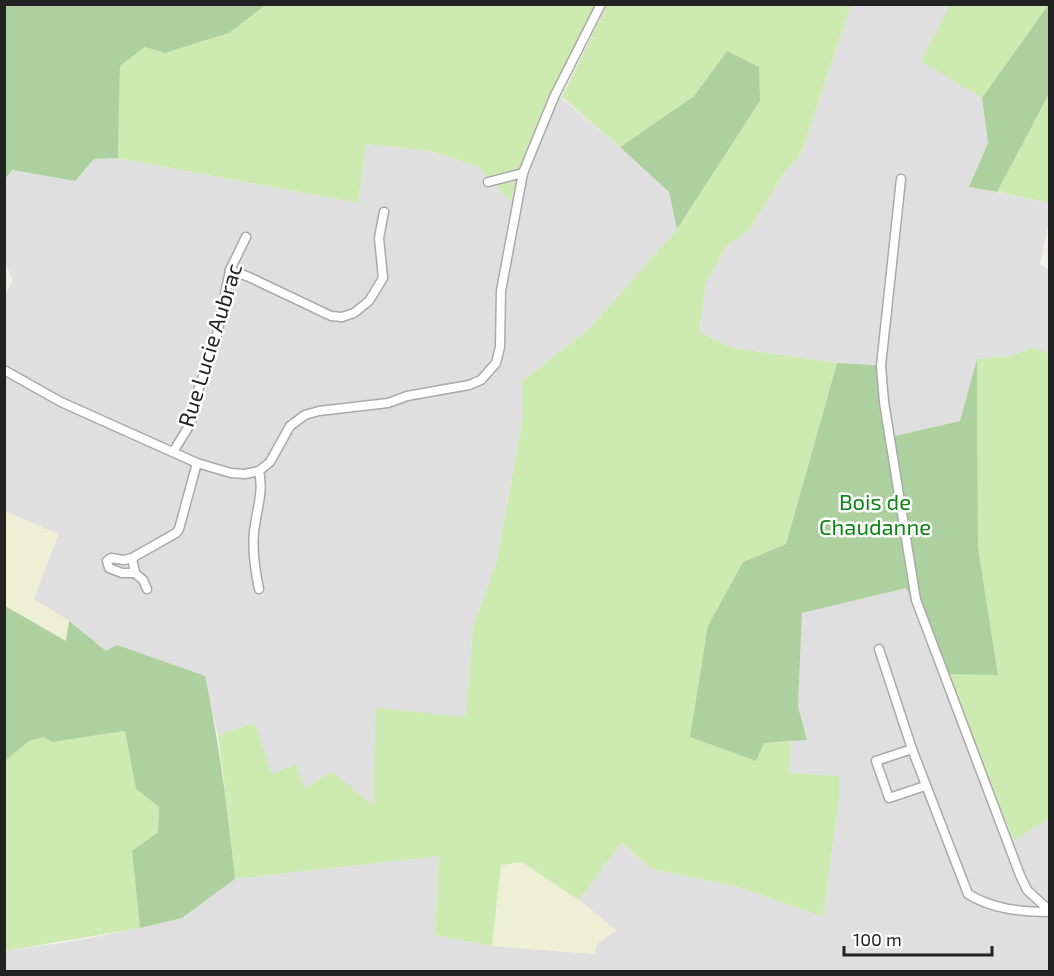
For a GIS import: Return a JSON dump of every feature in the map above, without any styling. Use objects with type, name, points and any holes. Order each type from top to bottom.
[{"type":"street","points":[[4,370],[62,402],[197,463],[231,473],[245,474],[259,471],[270,462],[290,426],[304,415],[319,411],[388,403],[407,396],[469,385],[481,380],[496,363],[500,347],[501,291],[523,173],[554,97],[601,4]]},
{"type":"street","points":[[488,182],[523,173]]},
{"type":"street","points":[[901,178],[881,366],[884,402],[916,600],[1020,875],[1027,890],[1050,912]]},
{"type":"street","points":[[230,270],[331,316],[342,317],[354,313],[369,301],[383,278],[379,238],[384,212]]},
{"type":"street","name":"Rue Lucie Aubrac","points":[[173,452],[194,414],[196,396],[216,340],[230,270],[246,237]]},
{"type":"street","points":[[135,573],[122,573],[109,568],[106,564],[111,558],[124,560],[132,558],[176,533],[197,463]]},
{"type":"street","points":[[259,471],[262,485],[254,535],[253,561],[259,589]]},
{"type":"street","points":[[132,558],[135,573],[143,580],[147,589]]},
{"type":"street","points":[[879,649],[925,786],[968,894],[979,901],[1021,912],[1050,912]]},
{"type":"street","points":[[912,749],[876,761],[889,798],[925,786]]},
{"type":"shaded area","points":[[851,5],[950,5],[922,61],[982,98],[988,143],[970,187],[1049,203],[1049,221],[1040,264],[1049,270],[1049,354],[1033,347],[1012,356],[977,359],[960,421],[886,438],[876,365],[837,363],[733,348],[699,332],[706,282],[727,246],[750,229],[784,173],[801,154]]},
{"type":"shaded area","points":[[553,91],[669,192],[677,229],[590,328],[522,381],[523,418],[497,560],[473,627],[466,718],[373,806],[304,788],[272,774],[255,723],[218,735],[204,676],[106,651],[69,621],[34,599],[58,535],[5,511],[4,296],[13,280],[5,263],[4,179],[11,170],[75,181],[94,159],[118,158],[358,203],[366,144],[430,151],[479,167],[510,201],[520,166]]},
{"type":"shaded area","points":[[907,588],[949,674],[1014,841],[1049,820],[1049,971],[5,972],[5,951],[82,940],[182,918],[235,879],[439,856],[435,935],[492,946],[594,954],[597,944],[616,930],[579,900],[620,843],[652,869],[738,887],[823,917],[839,799],[839,776],[789,773],[791,742],[807,739],[798,706],[802,613]]},
{"type":"green space","points":[[5,4],[266,5],[229,33],[165,53],[145,47],[120,66],[118,158],[94,159],[75,181],[12,170],[5,179]]},
{"type":"green space","points":[[1049,4],[1049,94],[997,192],[969,187],[988,143],[982,98]]},
{"type":"green space","points":[[266,5],[601,5],[562,76],[539,125],[510,201],[479,167],[430,151],[366,144],[358,203],[118,158],[120,66],[145,47],[165,53],[229,33]]},
{"type":"green space","points":[[607,5],[851,5],[801,154],[784,173],[750,229],[727,246],[706,282],[699,332],[733,348],[837,363],[786,544],[743,562],[690,737],[755,760],[764,743],[791,742],[789,773],[839,776],[839,799],[823,917],[738,887],[652,869],[621,843],[579,900],[522,862],[501,865],[492,946],[435,935],[439,856],[235,879],[218,735],[255,723],[272,774],[296,764],[304,788],[332,772],[373,805],[376,708],[466,717],[473,627],[497,560],[523,418],[522,381],[590,328],[677,229],[760,101],[727,51],[694,96],[620,147],[562,97]]},
{"type":"green space","points":[[950,5],[1049,5],[982,98],[921,61]]},
{"type":"green space","points":[[727,51],[759,67],[760,101],[677,229],[669,192],[620,147],[694,96]]},
{"type":"green space","points":[[1049,94],[1049,203],[997,192]]},
{"type":"green space","points":[[1033,347],[1050,354],[1050,820],[1048,819],[1014,841],[949,674],[998,674],[978,548],[977,359],[1012,356]]},
{"type":"green space","name":"Bois de Chaudanne","points":[[977,359],[978,548],[998,675],[949,674],[906,588],[802,613],[798,706],[807,740],[764,743],[756,761],[690,737],[708,626],[743,562],[786,544],[837,363],[876,365],[886,438],[960,421]]},
{"type":"green space","points":[[5,511],[58,534],[34,599],[69,621],[67,642],[5,606]]},
{"type":"green space","points":[[5,606],[66,641],[69,621],[106,651],[117,645],[205,676],[223,777],[235,879],[182,918],[140,928],[132,851],[158,832],[159,807],[136,789],[125,731],[52,742],[44,737],[29,741],[5,761]]},
{"type":"green space","points":[[125,731],[136,789],[159,807],[158,832],[132,851],[140,928],[5,951],[5,761],[29,741],[44,737],[52,742]]},
{"type":"green space","points":[[522,862],[579,900],[616,930],[597,944],[594,954],[492,946],[501,865]]}]
